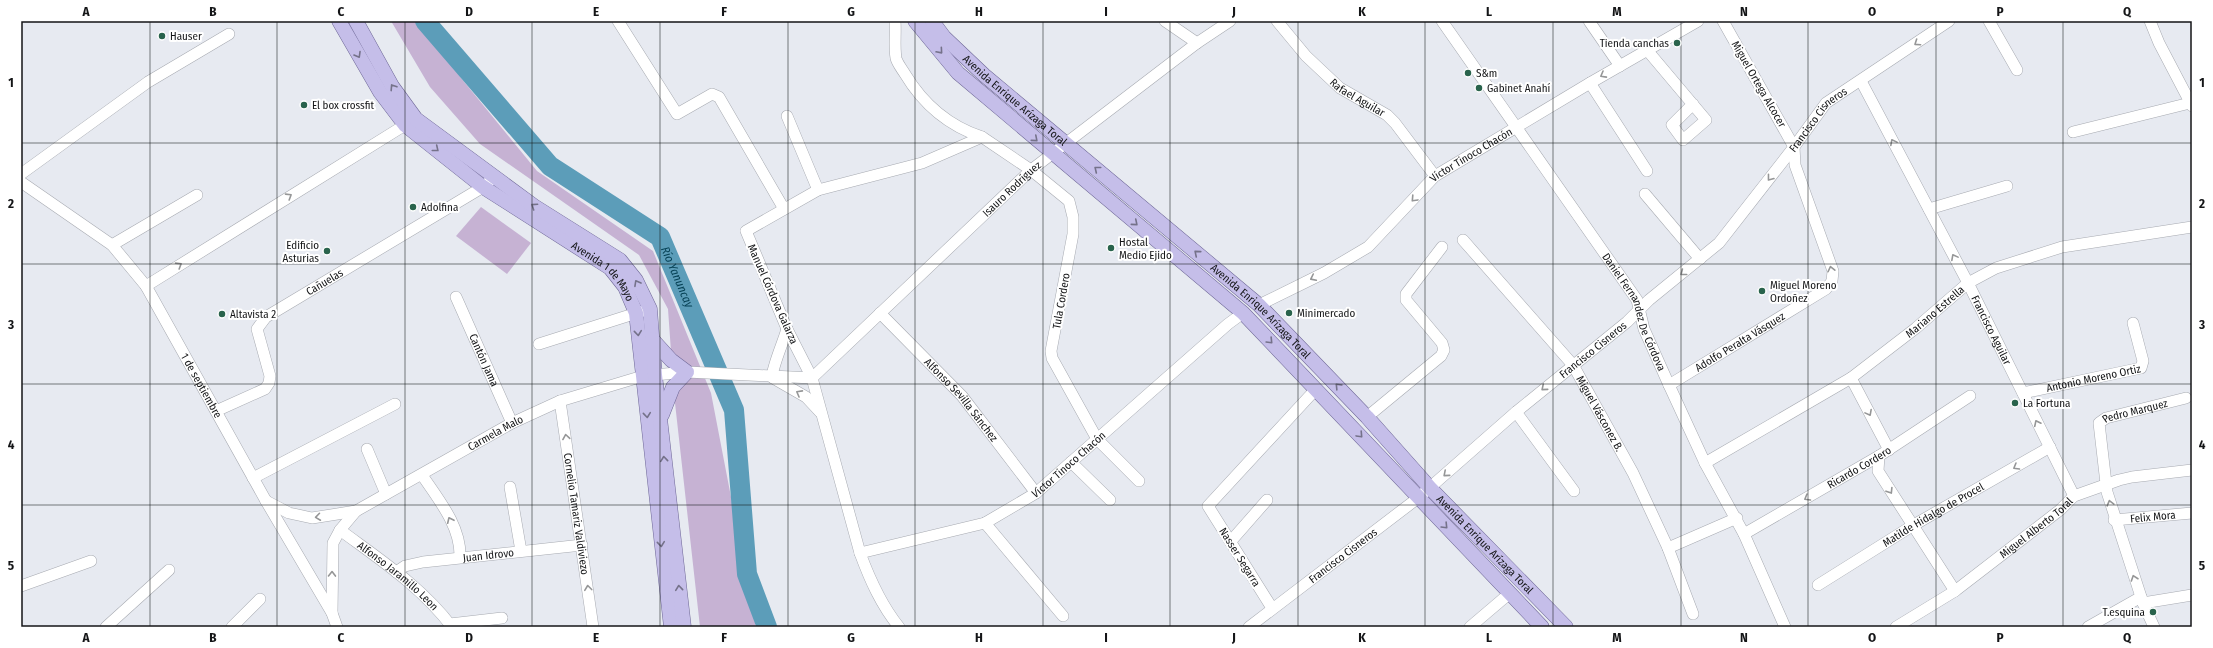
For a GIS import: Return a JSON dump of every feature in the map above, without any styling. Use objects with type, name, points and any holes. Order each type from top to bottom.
[{"type":"main road","name":"Avenida 1 de Mayo","points":[[339,21],[380,92],[405,125],[483,187],[610,268],[643,311],[670,627]]},
{"type":"main road","name":"Avenida 1 de Mayo","points":[[356,21],[392,86],[416,119],[534,206],[620,260],[636,280],[643,311],[652,339],[649,376],[660,419],[684,627]]},
{"type":"main road","name":"Avenida Enrique Arízaga Toral","points":[[915,21],[958,73],[1243,314],[1542,627]]},
{"type":"main road","name":"Avenida Enrique Arízaga Toral","points":[[932,21],[944,37],[984,75],[1259,305],[1367,416],[1430,488],[1566,627]]},
{"type":"main road","points":[[652,339],[671,360],[689,373],[673,387],[660,419]]},
{"type":"street","points":[[618,21],[677,114],[712,94],[719,97],[784,209]]},
{"type":"street","points":[[895,21],[896,59],[911,84],[928,104],[949,122],[965,131],[982,137],[1031,170]]},
{"type":"street","points":[[1165,21],[1197,43]]},
{"type":"street","name":"Isauro Rodríguez","points":[[812,378],[1031,170],[1065,142],[1197,43],[1230,21]]},
{"type":"street","name":"Rafael Aguilar","points":[[1277,21],[1306,56],[1340,88],[1387,115],[1395,123],[1435,176]]},
{"type":"street","name":"Daniel Fernandez De Córdova","points":[[1442,21],[1514,128],[1637,300],[1644,329],[1669,385],[1705,463],[1737,518],[1785,627]]},
{"type":"street","points":[[1590,21],[1620,66]]},
{"type":"street","name":"Víctor Tinoco Chacón","points":[[1259,305],[1324,273],[1368,248],[1435,176],[1590,82],[1698,21]]},
{"type":"street","name":"Miguel Ortega Alcocer","points":[[1723,21],[1794,147]]},
{"type":"street","name":"Francisco Cisneros","points":[[1249,627],[1418,498],[1516,412],[1573,364],[1627,322],[1639,310],[1719,243],[1794,147],[1826,103],[1949,21]]},
{"type":"street","points":[[1989,21],[2017,70]]},
{"type":"street","points":[[2073,132],[2191,104],[2159,43],[2150,21]]},
{"type":"street","points":[[21,174],[148,82],[229,34]]},
{"type":"street","points":[[1646,50],[1693,104]]},
{"type":"street","name":"Francisco Aguilar","points":[[1861,81],[1968,282],[2074,496]]},
{"type":"street","points":[[1590,82],[1646,171]]},
{"type":"street","points":[[787,116],[818,190]]},
{"type":"street","points":[[146,286],[405,125]]},
{"type":"street","name":"Manuel Córdova Galarza","points":[[898,627],[879,599],[860,553],[812,378],[787,329],[746,232],[818,190],[922,163],[982,137]]},
{"type":"street","name":"Adolfo Peralta Vásquez","points":[[1669,385],[1826,289],[1832,282],[1832,271],[1795,165],[1794,147]]},
{"type":"street","name":"Tula Cordero","points":[[1031,170],[1069,201],[1073,217],[1073,234],[1051,351],[1052,358],[1097,439],[1139,481]]},
{"type":"street","name":"Cañuelas","points":[[216,411],[265,389],[269,383],[270,376],[257,329],[266,316],[483,187],[494,177]]},
{"type":"street","name":"1 de septiembre","points":[[21,182],[112,245],[146,286],[266,501],[332,613],[337,627]]},
{"type":"street","points":[[1929,209],[2008,186]]},
{"type":"street","points":[[1645,194],[1700,259]]},
{"type":"street","points":[[112,245],[197,195]]},
{"type":"street","name":"Mariano Estrella","points":[[1705,463],[1851,378],[1916,328],[1968,282],[1996,268],[2062,247],[2192,227]]},
{"type":"street","name":"Miguel Vásconez B.","points":[[1463,240],[1573,364],[1633,473],[1668,548],[1693,614]]},
{"type":"street","points":[[1367,416],[1441,356],[1444,350],[1442,343],[1406,300],[1406,294],[1442,247]]},
{"type":"street","name":"Cantón Jama","points":[[456,297],[512,423]]},
{"type":"street","points":[[539,344],[643,311]]},
{"type":"street","name":"Alfonso Sevilla Sánchez","points":[[880,313],[962,396],[1036,493]]},
{"type":"street","name":"Víctor Tinoco Chacón","points":[[860,553],[985,523],[1036,493],[1243,314]]},
{"type":"street","name":"Antonio Moreno Ortiz","points":[[2022,393],[2141,368],[2143,361],[2133,323]]},
{"type":"street","points":[[787,329],[772,377],[806,397],[822,414]]},
{"type":"street","name":"Carmela Malo","points":[[332,613],[333,543],[340,530],[356,511],[512,423],[560,401],[649,376],[689,373],[812,378]]},
{"type":"street","points":[[1851,378],[1884,453],[1878,471],[1954,591]]},
{"type":"street","name":"Nasser Segarra","points":[[1272,608],[1208,506],[1316,389]]},
{"type":"street","name":"Ricardo Cordero","points":[[1744,534],[1884,453],[1970,396]]},
{"type":"street","name":"Pedro Marquez","points":[[2106,486],[2099,423],[2106,418],[2186,398]]},
{"type":"street","name":"Cornelio Tamariz Valdiviezo","points":[[560,401],[593,627]]},
{"type":"street","points":[[253,478],[395,404]]},
{"type":"street","points":[[1516,412],[1574,491]]},
{"type":"street","name":"Matilde Hidalgo de Procel","points":[[1818,585],[1912,526],[2050,447]]},
{"type":"street","points":[[367,449],[386,494]]},
{"type":"street","points":[[1071,462],[1110,500]]},
{"type":"street","name":"Miguel Alberto Toral","points":[[1896,627],[1954,591],[2060,510],[2074,496],[2132,476],[2192,470]]},
{"type":"street","points":[[422,475],[450,517],[460,545],[460,557]]},
{"type":"street","points":[[2106,486],[2114,520],[2142,600],[2154,627]]},
{"type":"street","points":[[510,487],[522,551]]},
{"type":"street","points":[[1231,541],[1267,500]]},
{"type":"street","name":"Carmela Malo","points":[[266,501],[289,513],[312,518],[356,511]]},
{"type":"street","name":"Felix Mora","points":[[2114,520],[2192,513]]},
{"type":"street","points":[[1668,548],[1737,518]]},
{"type":"street","points":[[985,523],[1063,616]]},
{"type":"street","name":"Alfonso Jaramillo Leon","points":[[340,530],[396,572],[430,601],[451,625]]},
{"type":"street","name":"Juan Idrovo","points":[[396,572],[406,566],[423,562],[582,545]]},
{"type":"street","points":[[21,586],[91,561]]},
{"type":"street","points":[[106,627],[168,570]]},
{"type":"street","points":[[1470,627],[1510,594]]},
{"type":"street","points":[[2088,627],[2142,600],[2192,595]]},
{"type":"street","points":[[232,627],[260,599]]},
{"type":"street","points":[[451,625],[502,618]]},
{"type":"shaded area","points":[[391,21],[428,21],[461,78],[537,171],[653,251],[711,393],[756,627],[700,627],[674,394],[668,309],[639,255],[480,144],[430,87]]},
{"type":"shaded area","points":[[481,207],[531,243],[507,274],[456,236]]},
{"type":"waterway","name":"Río Yanuncay","points":[[425,21],[550,166],[660,237],[734,410],[747,574],[767,627]]},
{"type":"place","name":"Hauser","points":[[162,36]]},
{"type":"place","name":"Tienda canchas","points":[[1677,43]]},
{"type":"place","name":"S&m","points":[[1468,73]]},
{"type":"place","name":"Gabinet Anahí","points":[[1479,88]]},
{"type":"place","name":"El box crossfit","points":[[304,105]]},
{"type":"place","name":"Adolfina","points":[[413,207]]},
{"type":"place","name":"Hostal Medio Ejido","points":[[1111,248]]},
{"type":"place","name":"Edificio Asturias","points":[[327,251]]},
{"type":"place","name":"Miguel Moreno Ordoñez","points":[[1762,291]]},
{"type":"place","name":"Minimercado","points":[[1289,313]]},
{"type":"place","name":"Altavista 2","points":[[222,314]]},
{"type":"place","name":"La Fortuna","points":[[2015,403]]},
{"type":"place","name":"T.esquina","points":[[2153,612]]}]
